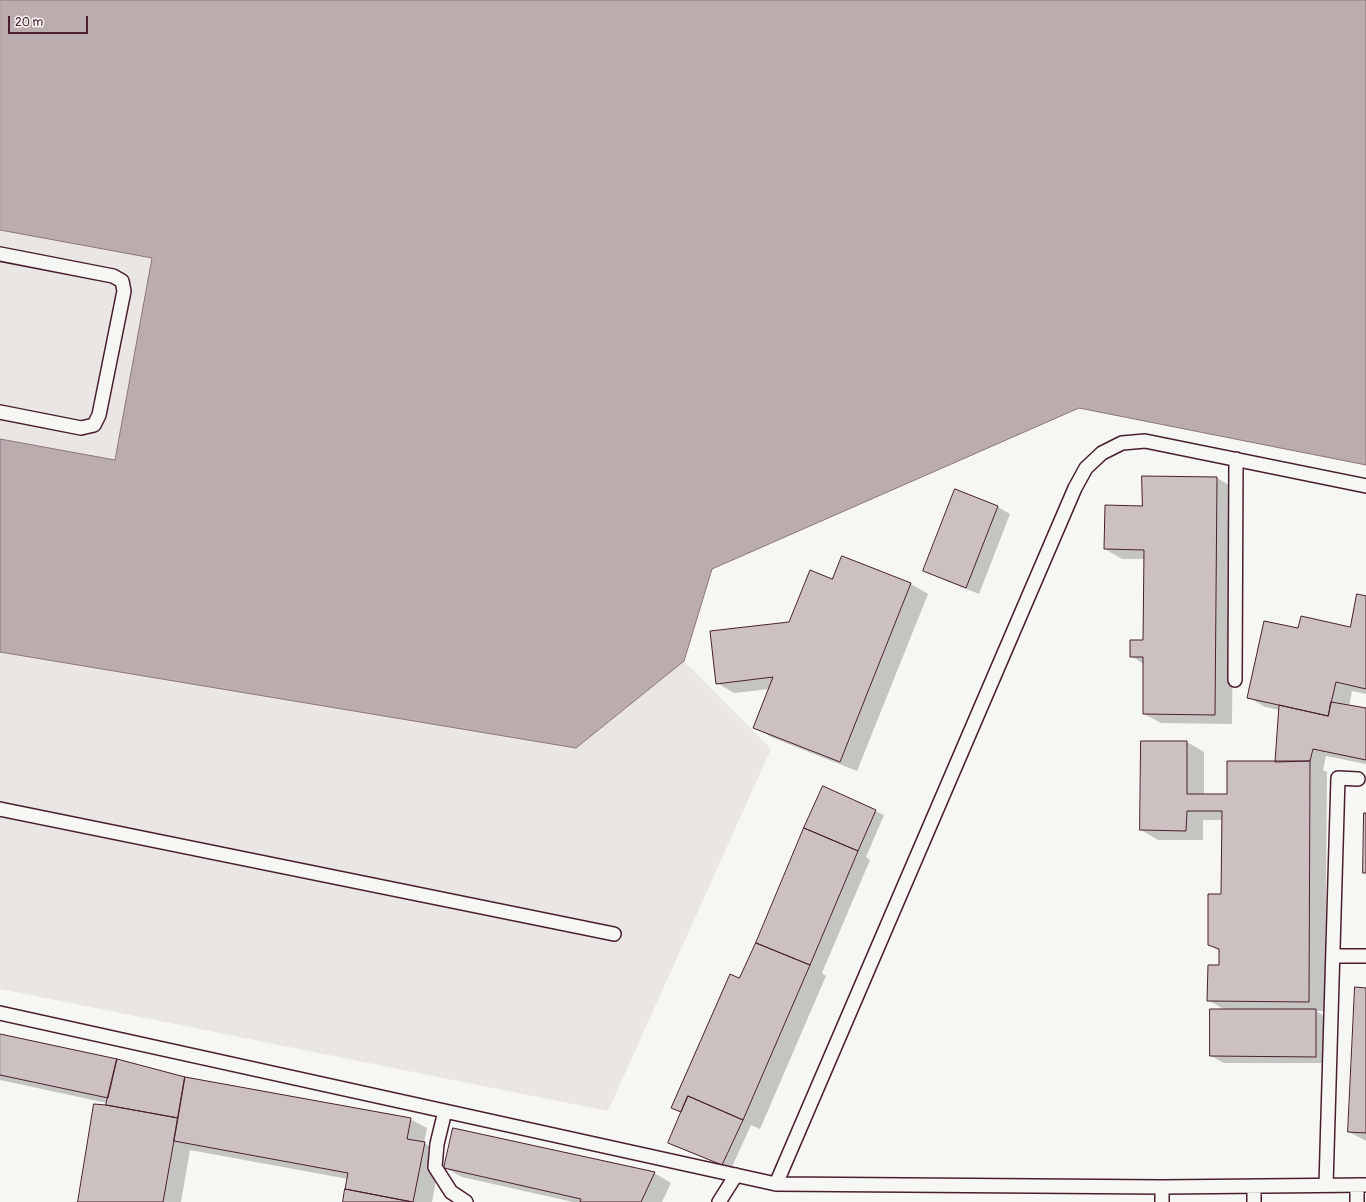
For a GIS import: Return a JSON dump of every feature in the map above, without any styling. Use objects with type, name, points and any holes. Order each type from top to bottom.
[{"type":"lane","points":[[0,254],[113,276],[122,281],[124,291],[99,415],[94,425],[81,428],[0,412]]},
{"type":"lane","points":[[776,1184],[1075,488],[1086,468],[1102,453],[1122,443],[1145,441],[1366,486]]},
{"type":"lane","points":[[1235,680],[1236,459]]},
{"type":"lane","points":[[1326,1185],[1338,778],[1358,779]]},
{"type":"lane","points":[[0,809],[614,934]]},
{"type":"lane","points":[[1333,956],[1366,956]]},
{"type":"lane","points":[[0,1013],[776,1184],[1162,1187],[1362,1185],[1357,1202]]},
{"type":"lane","points":[[445,1111],[437,1144],[435,1167],[451,1192],[466,1202]]},
{"type":"lane","points":[[719,1202],[736,1175]]},
{"type":"lane","points":[[1254,1186],[1254,1202]]},
{"type":"lane","points":[[1162,1187],[1162,1202]]},
{"type":"shaded area","points":[[0,0],[1366,0],[1366,465],[1079,408],[712,569],[684,661],[576,748],[0,652],[0,439],[115,460],[152,258],[0,230]]},
{"type":"shaded area","points":[[0,230],[152,258],[115,460],[0,439]]},
{"type":"shaded area","points":[[0,652],[576,748],[684,661],[771,749],[608,1111],[0,989]]},
{"type":"building","points":[[1142,476],[1217,477],[1215,715],[1143,714],[1143,657],[1130,657],[1130,640],[1143,640],[1144,550],[1104,549],[1105,505],[1142,506]]},
{"type":"building","points":[[955,489],[998,506],[966,588],[923,571]]},
{"type":"building","points":[[842,556],[911,583],[840,762],[753,728],[773,677],[716,684],[710,631],[789,622],[810,570],[832,579]]},
{"type":"building","points":[[1357,594],[1366,596],[1366,689],[1336,682],[1328,716],[1247,698],[1264,621],[1298,628],[1301,616],[1350,627]]},
{"type":"building","points":[[1331,702],[1366,708],[1366,760],[1313,749],[1310,761],[1275,762],[1279,705],[1328,716]]},
{"type":"building","points":[[1141,741],[1187,741],[1187,794],[1227,794],[1227,761],[1310,761],[1309,1002],[1207,1001],[1208,965],[1219,965],[1219,949],[1208,945],[1208,894],[1221,894],[1222,811],[1187,811],[1186,831],[1140,830]]},
{"type":"building","points":[[823,786],[876,810],[858,851],[804,828]]},
{"type":"building","points":[[1364,813],[1366,813],[1366,873],[1363,873]]},
{"type":"building","points":[[804,828],[858,851],[810,965],[756,943]]},
{"type":"building","points":[[756,943],[810,965],[743,1120],[688,1096],[681,1112],[671,1108],[730,974],[739,978]]},
{"type":"building","points":[[1355,987],[1366,988],[1366,1133],[1348,1132]]},
{"type":"building","points":[[1210,1009],[1316,1009],[1316,1057],[1210,1056]]},
{"type":"building","points":[[0,1034],[117,1059],[108,1098],[0,1075]]},
{"type":"building","points":[[117,1059],[185,1077],[178,1118],[106,1105]]},
{"type":"building","points":[[185,1077],[411,1118],[407,1139],[425,1142],[413,1202],[345,1189],[348,1173],[174,1141]]},
{"type":"building","points":[[688,1096],[743,1120],[722,1165],[668,1143]]},
{"type":"building","points":[[94,1104],[178,1118],[163,1202],[78,1202]]},
{"type":"building","points":[[453,1128],[655,1172],[641,1202],[580,1202],[581,1199],[444,1168]]},
{"type":"building","points":[[345,1189],[412,1202],[343,1202]]}]
